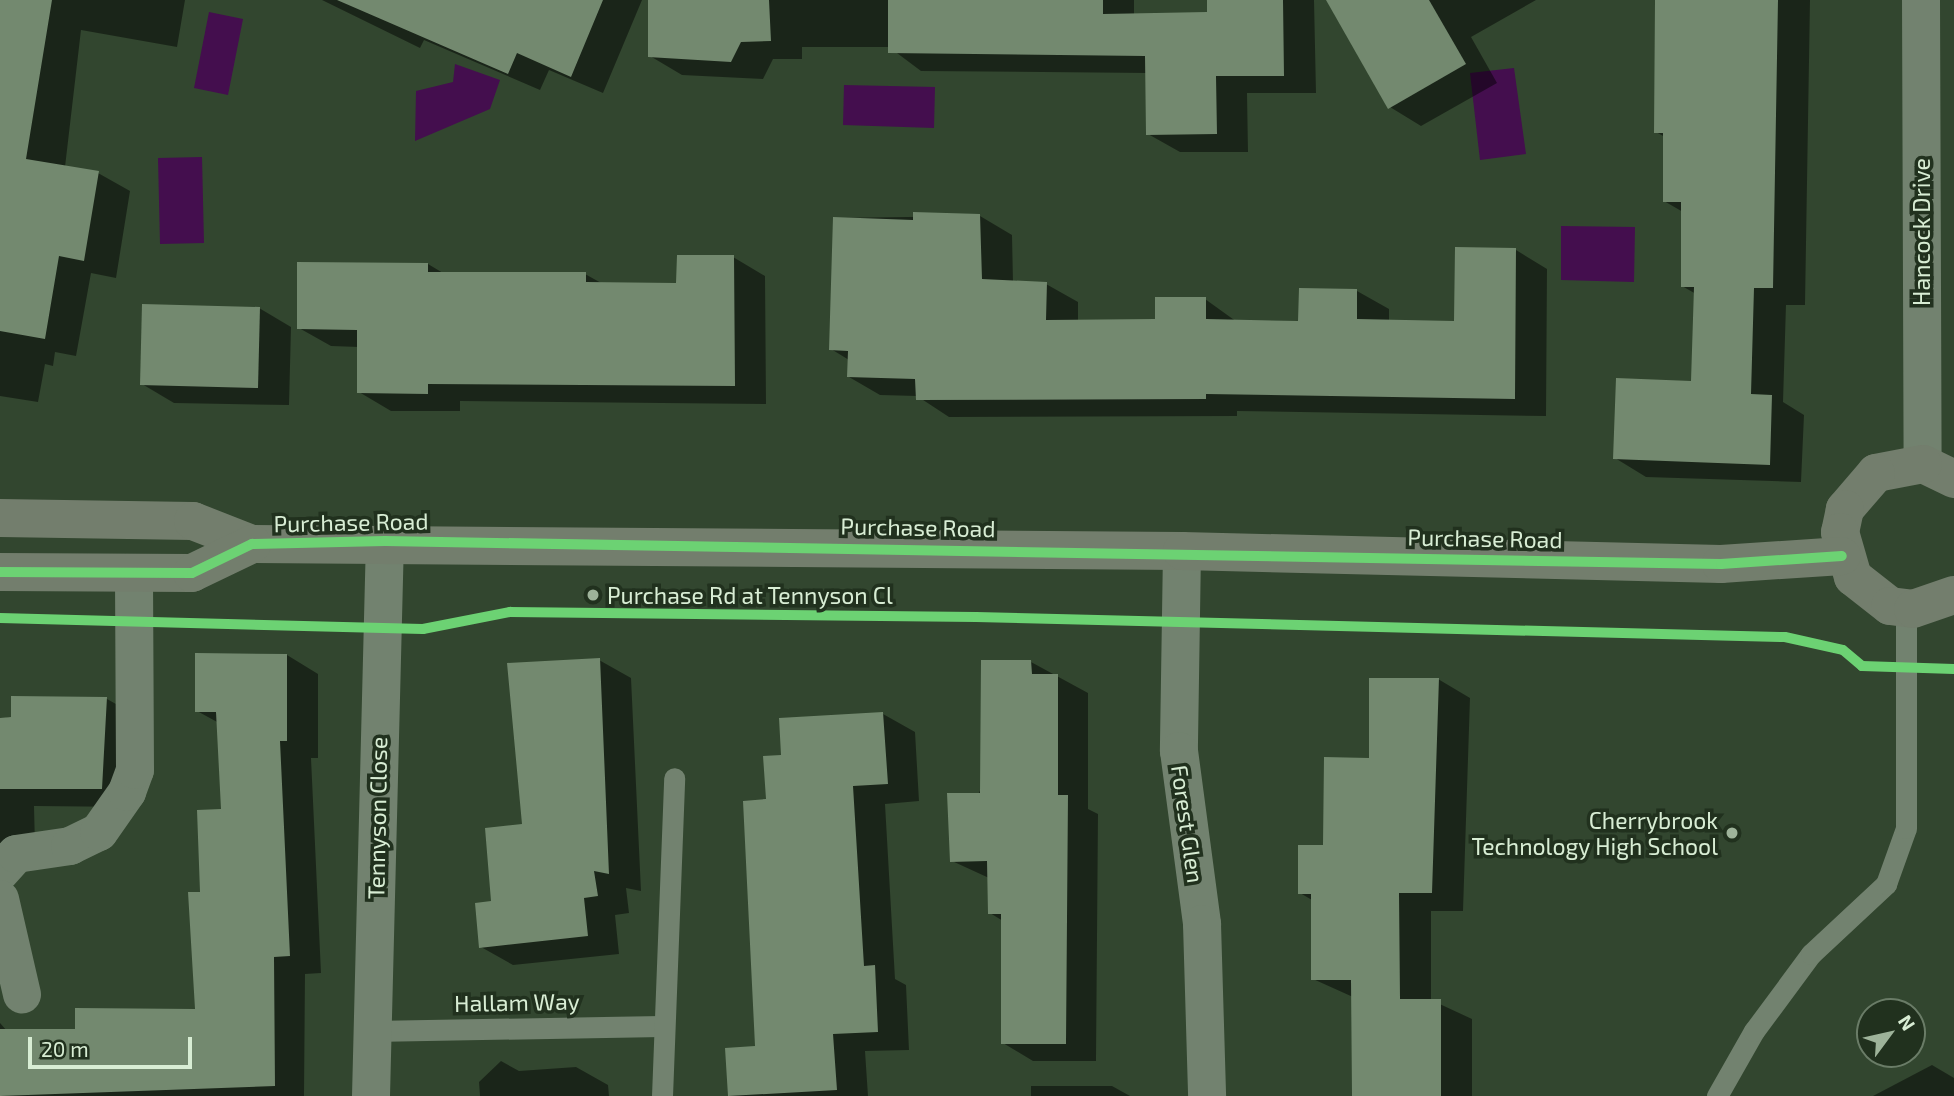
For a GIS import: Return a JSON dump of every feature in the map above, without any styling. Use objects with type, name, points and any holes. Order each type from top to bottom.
[{"type":"main road","points":[[1938,472],[1876,473],[1858,488],[1845,509],[1842,556],[1869,595],[1906,608],[1954,595]]},
{"type":"main road","name":"Purchase Road","points":[[0,518],[193,521],[252,544],[385,541],[1182,551],[1721,564],[1842,556]]},
{"type":"main road","name":"Purchase Road","points":[[0,572],[134,575],[192,573],[252,544]]},
{"type":"street","name":"Hancock Drive","points":[[1921,0],[1938,472]]},
{"type":"street","name":"Tennyson Close","points":[[371,1096],[385,541]]},
{"type":"street","name":"Forest Glen","points":[[1182,551],[1179,751],[1202,925],[1207,1096]]},
{"type":"street","points":[[0,872],[16,854],[70,846],[99,832],[128,792],[135,770],[134,575]]},
{"type":"street","points":[[0,899],[22,994]]},
{"type":"lane","points":[[1717,1096],[1754,1031],[1811,954],[1885,884],[1906,828],[1906,608]]},
{"type":"lane","points":[[662,1096],[662,1026],[674,778]]},
{"type":"lane","name":"Hallam Way","points":[[372,1031],[662,1026]]},
{"type":"shaded area","points":[[209,12],[243,19],[228,95],[194,88]]},
{"type":"shaded area","points":[[455,64],[500,80],[490,109],[415,141],[416,91],[453,82]]},
{"type":"shaded area","points":[[1514,68],[1526,154],[1480,160],[1470,73]]},
{"type":"shaded area","points":[[844,85],[935,87],[934,128],[843,125]]},
{"type":"shaded area","points":[[202,157],[204,243],[160,244],[158,158]]},
{"type":"shaded area","points":[[1561,226],[1635,227],[1634,282],[1561,280]]},
{"type":"building","points":[[0,0],[52,0],[26,159],[99,171],[84,261],[59,256],[45,339],[0,331]]},
{"type":"building","points":[[337,0],[603,0],[571,77],[517,53],[508,74]]},
{"type":"building","points":[[648,0],[769,0],[771,41],[741,42],[731,62],[648,57]]},
{"type":"building","points":[[888,0],[1103,0],[1103,14],[1207,12],[1207,0],[1283,0],[1284,76],[1216,76],[1217,134],[1146,135],[1145,56],[888,53]]},
{"type":"building","points":[[1326,0],[1429,0],[1466,64],[1388,109]]},
{"type":"building","points":[[1655,0],[1778,0],[1773,288],[1754,288],[1751,394],[1772,395],[1770,465],[1613,459],[1616,378],[1691,381],[1694,287],[1681,287],[1681,202],[1663,202],[1663,133],[1654,133]]},
{"type":"building","points":[[913,212],[980,214],[982,279],[1047,282],[1046,320],[1155,319],[1155,297],[1206,297],[1206,319],[1298,321],[1299,288],[1357,289],[1357,319],[1454,321],[1455,247],[1516,248],[1515,399],[1206,394],[1206,399],[916,400],[915,379],[847,377],[848,351],[829,350],[833,217],[913,220]]},
{"type":"building","points":[[677,255],[734,255],[735,386],[428,384],[428,394],[357,393],[357,330],[297,329],[297,262],[428,263],[428,272],[586,272],[586,282],[676,283]]},
{"type":"building","points":[[142,304],[260,307],[258,388],[140,385]]},
{"type":"building","points":[[195,653],[287,654],[287,741],[280,741],[290,956],[274,957],[275,1086],[0,1096],[0,1029],[75,1029],[75,1008],[195,1009],[188,892],[200,892],[197,810],[221,809],[216,712],[195,712]]},
{"type":"building","points":[[600,658],[609,874],[594,871],[598,896],[584,898],[588,936],[479,948],[475,903],[491,901],[485,828],[522,824],[507,663]]},
{"type":"building","points":[[981,660],[1031,660],[1032,674],[1058,674],[1058,795],[1068,795],[1066,1044],[1001,1044],[1001,914],[988,914],[987,861],[950,862],[947,793],[980,793]]},
{"type":"building","points":[[1369,678],[1439,678],[1432,893],[1399,893],[1400,999],[1441,999],[1441,1096],[1352,1096],[1351,980],[1311,980],[1311,894],[1298,894],[1298,845],[1323,845],[1324,757],[1369,758]]},
{"type":"building","points":[[11,696],[107,697],[102,789],[0,789],[0,718],[11,717]]},
{"type":"building","points":[[883,712],[888,784],[853,786],[864,966],[875,965],[878,1032],[833,1034],[837,1090],[728,1096],[725,1048],[755,1046],[743,801],[766,799],[763,756],[781,755],[779,718]]},
{"type":"cycle path","points":[[0,572],[192,573],[252,544],[385,541],[1721,564],[1842,556]]},
{"type":"cycle path","points":[[0,618],[423,629],[510,612],[976,617],[1785,637],[1843,650],[1862,666],[1954,669]]},
{"type":"place","name":"Purchase Rd at Tennyson Cl","points":[[593,595]]},
{"type":"place","name":"Cherrybrook Technology High School","points":[[1732,833]]}]
